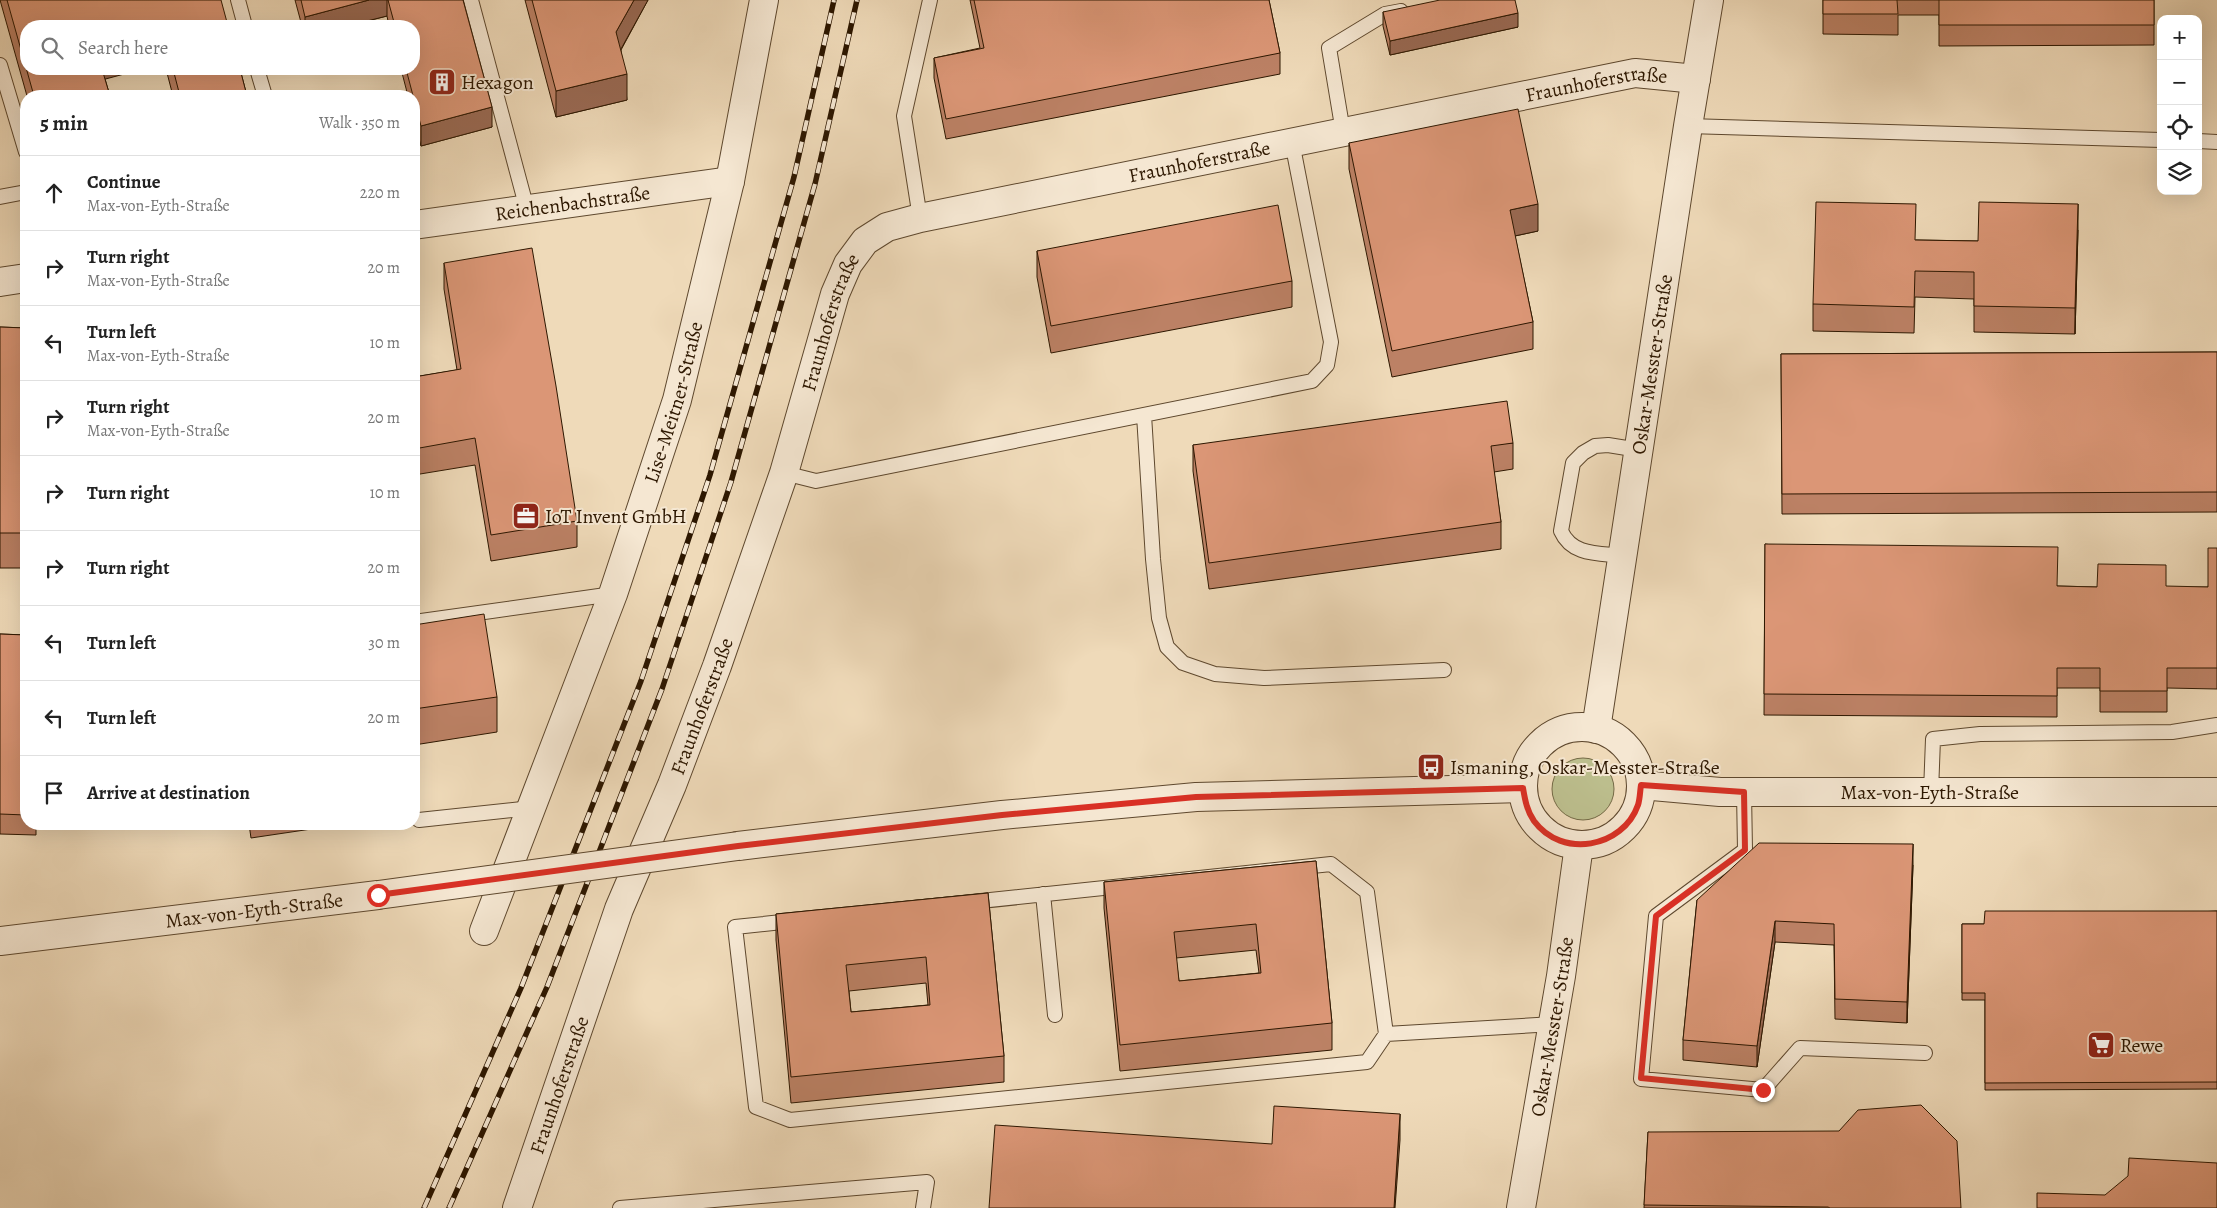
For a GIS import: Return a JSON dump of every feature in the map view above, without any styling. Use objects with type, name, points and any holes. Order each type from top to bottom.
[{"type":"street","name":"Lise-Meitner-Straße","points":[[484,931],[613,594],[677,400],[730,181],[764,0]]},
{"type":"street","name":"Oskar-Messter-Straße","points":[[1596,729],[1709,0]]},
{"type":"street","name":"Fraunhoferstraße","points":[[517,1208],[619,909],[672,785],[717,666],[784,473],[835,294],[848,264],[865,241],[887,227],[920,218],[1635,73],[1696,79]]},
{"type":"street","name":"Reichenbachstraße","points":[[420,224],[730,181]]},
{"type":"street","points":[[0,282],[20,279]]},
{"type":"street","points":[[1578,727],[1596,729],[1611,734],[1624,744],[1633,756],[1639,770],[1641,785],[1638,804],[1629,821],[1616,834],[1598,843],[1579,845],[1562,842],[1547,834],[1534,821],[1526,805],[1523,788],[1525,770],[1533,754],[1545,740],[1561,731],[1578,727]]},
{"type":"street","name":"Max-von-Eyth-Straße","points":[[1641,785],[1744,792],[2217,792]]},
{"type":"street","name":"Max-von-Eyth-Straße","points":[[0,941],[378,895],[738,846],[1002,815],[1196,797],[1523,788]]},
{"type":"street","name":"Oskar-Messter-Straße","points":[[1521,1208],[1554,1024],[1579,845]]},
{"type":"lane","points":[[238,0],[243,20]]},
{"type":"lane","points":[[470,0],[526,209]]},
{"type":"lane","points":[[920,218],[904,116],[930,0]]},
{"type":"lane","points":[[1343,132],[1329,48],[1385,14],[1412,9]]},
{"type":"lane","points":[[0,65],[20,132]]},
{"type":"lane","points":[[260,75],[263,90]]},
{"type":"lane","points":[[1688,126],[2157,140]]},
{"type":"lane","points":[[2202,141],[2217,142]]},
{"type":"lane","points":[[784,473],[816,482],[1312,381],[1326,365],[1331,342],[1292,142]]},
{"type":"lane","points":[[0,197],[20,193]]},
{"type":"lane","points":[[1144,415],[1152,559],[1159,618],[1167,646],[1183,663],[1215,674],[1264,678],[1444,670]]},
{"type":"lane","points":[[1623,556],[1574,548],[1566,541],[1561,530],[1573,463],[1583,453],[1595,446],[1608,445],[1639,450]]},
{"type":"lane","points":[[420,621],[613,594]]},
{"type":"lane","points":[[1931,792],[1933,739],[1980,734],[2172,732],[2217,725]]},
{"type":"lane","points":[[1744,792],[1745,850],[1656,916],[1641,1078],[1763,1090],[1800,1048],[1925,1053]]},
{"type":"lane","points":[[420,820],[531,808]]},
{"type":"lane","points":[[1331,864],[1367,892],[1386,1034],[1367,1062],[790,1120],[756,1107],[736,927],[1331,864]]},
{"type":"lane","points":[[1043,894],[1055,1015]]},
{"type":"lane","points":[[1386,1034],[1554,1024]]},
{"type":"lane","points":[[620,1208],[927,1182],[923,1208]]},
{"type":"green space","points":[[1577,758],[1589,758],[1605,767],[1612,777],[1614,789],[1612,801],[1605,811],[1589,820],[1577,820],[1566,815],[1557,806],[1552,795],[1552,783],[1557,772],[1566,763]]},
{"type":"building","points":[[7,0],[221,0],[226,20],[20,20],[20,47]]},
{"type":"building","points":[[301,0],[369,0],[305,17]]},
{"type":"building","name":"Hexagon","points":[[388,0],[463,0],[492,107],[421,126],[420,90],[412,90],[408,75],[420,75],[420,20],[393,20]]},
{"type":"building","points":[[532,0],[634,0],[616,32],[627,74],[556,91]]},
{"type":"building","points":[[974,0],[1269,0],[1280,53],[946,119],[934,58],[984,48]]},
{"type":"building","points":[[1440,0],[1515,0],[1518,13],[1390,41],[1383,12]]},
{"type":"building","points":[[1823,0],[1897,0],[1898,14],[1823,14]]},
{"type":"building","points":[[1939,0],[2154,0],[2154,25],[1939,25]]},
{"type":"building","points":[[28,75],[104,75],[108,90],[32,90]]},
{"type":"building","points":[[175,75],[242,75],[245,90],[178,90]]},
{"type":"building","points":[[1518,109],[1538,204],[1510,210],[1533,322],[1392,351],[1349,143]]},
{"type":"building","points":[[1816,202],[1916,204],[1915,240],[1978,241],[1979,202],[2078,204],[2075,308],[1974,306],[1974,272],[1915,271],[1914,307],[1813,304]]},
{"type":"building","points":[[1278,205],[1292,281],[1051,326],[1037,251]]},
{"type":"building","points":[[532,248],[577,521],[491,535],[475,438],[420,448],[420,376],[461,369],[444,263]]},
{"type":"building","points":[[0,327],[20,328],[20,533],[0,533]]},
{"type":"building","points":[[2217,352],[2217,492],[1782,494],[1781,354]]},
{"type":"building","points":[[1507,401],[1513,443],[1491,446],[1501,522],[1209,563],[1193,445]]},
{"type":"building","points":[[1765,544],[2058,547],[2057,586],[2097,587],[2098,564],[2166,565],[2166,586],[2208,587],[2208,548],[2217,548],[2217,668],[2167,668],[2167,691],[2100,691],[2100,668],[2057,668],[2057,696],[1764,694]]},
{"type":"building","points":[[484,614],[497,697],[420,708],[420,624]]},
{"type":"building","points":[[0,634],[20,635],[20,815],[0,814]]},
{"type":"building","points":[[1759,843],[1913,844],[1907,1002],[1835,999],[1834,924],[1775,921],[1757,1046],[1683,1040],[1697,900]]},
{"type":"building","points":[[1316,861],[1332,1023],[1120,1045],[1104,882]],"holes":[[[1256,924],[1261,973],[1179,981],[1174,932]]]},
{"type":"building","points":[[988,893],[1004,1056],[791,1077],[776,914]],"holes":[[[926,957],[930,1005],[851,1012],[846,965]]]},
{"type":"building","name":"Rewe","points":[[1985,911],[2217,911],[2217,1082],[1985,1083],[1985,993],[1962,993],[1962,924],[1984,924]]},
{"type":"building","points":[[1921,1105],[1957,1141],[1961,1208],[1644,1205],[1648,1132],[1839,1131],[1858,1110]]},
{"type":"building","points":[[1274,1106],[1400,1114],[1394,1208],[989,1208],[995,1125],[1272,1144]]},
{"type":"building","points":[[2129,1158],[2217,1163],[2217,1208],[2037,1208],[2037,1193],[2105,1195],[2128,1176]]},
{"type":"railway","points":[[424,1208],[521,988],[641,681],[710,475],[794,177],[834,0]]},
{"type":"railway","points":[[449,1208],[547,987],[662,689],[731,482],[815,184],[857,0]]},
{"type":"place","name":"Hexagon","points":[[442,82]]},
{"type":"place","name":"IoT Invent GmbH","points":[[526,516]]},
{"type":"place","name":"Ismaning, Oskar-Messter-Straße","points":[[1431,767]]},
{"type":"place","name":"Rewe","points":[[2101,1045]]},
{"type":"route","points":[[378,895],[738,846],[1002,815],[1196,797],[1523,788],[1526,805],[1534,821],[1547,834],[1562,842],[1579,845],[1598,843],[1616,834],[1629,821],[1638,804],[1641,785],[1720,792],[1744,792],[1745,850],[1656,916],[1641,1078],[1763,1090]]}]
